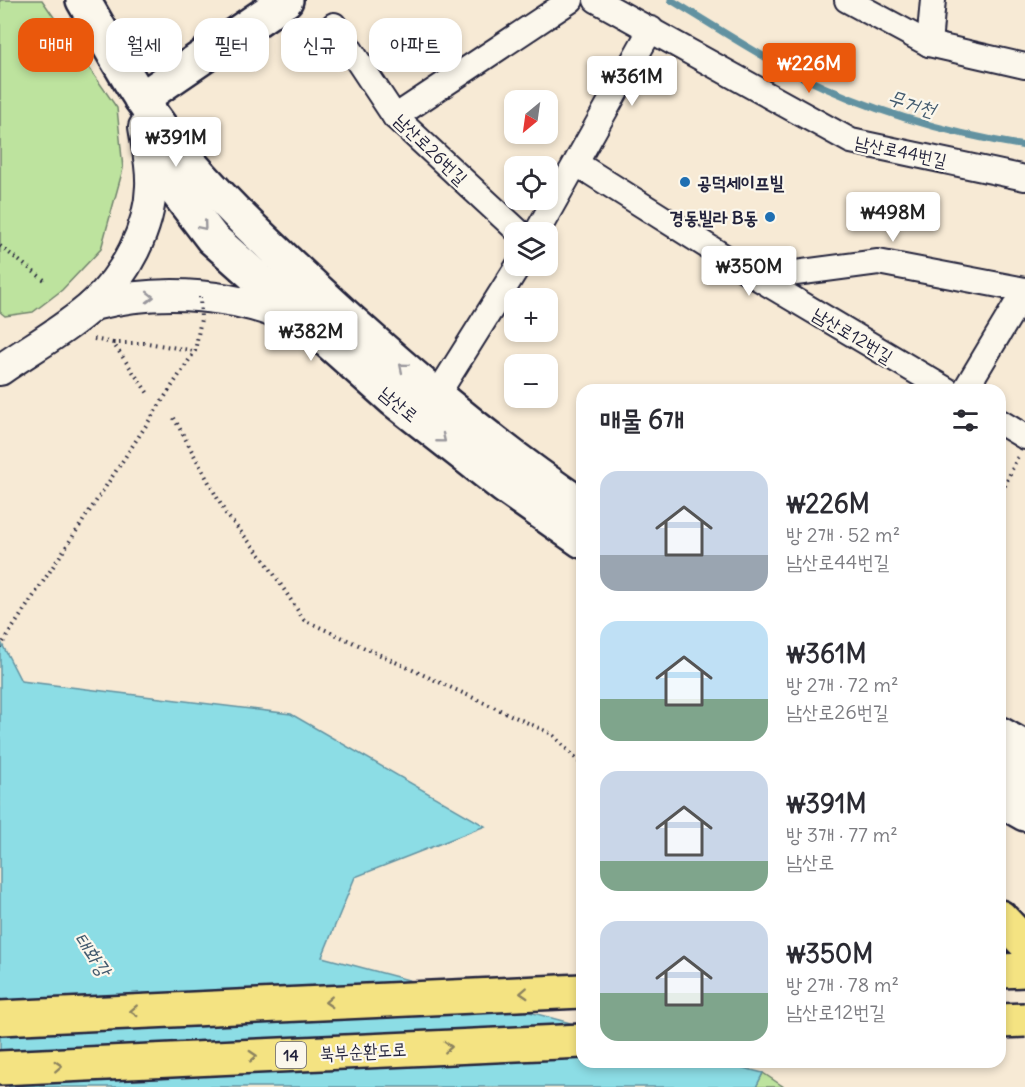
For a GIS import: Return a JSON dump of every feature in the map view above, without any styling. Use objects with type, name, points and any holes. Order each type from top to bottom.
[{"type":"main road","name":"남산로","points":[[83,0],[141,99],[172,141],[237,213],[326,298],[437,395],[510,454],[576,502]]},
{"type":"main road","points":[[141,99],[286,0]]},
{"type":"main road","name":"남산로","points":[[141,99],[165,168],[177,192],[212,238],[314,331],[448,444],[576,537]]},
{"type":"main road","points":[[437,395],[576,482]]},
{"type":"main road","points":[[1006,737],[1025,748]]},
{"type":"main road","points":[[1006,770],[1025,782]]},
{"type":"main road","points":[[1006,803],[1025,814]]},
{"type":"main road","points":[[1006,923],[1025,943]]},
{"type":"main road","points":[[1006,971],[1025,970]]},
{"type":"main road","points":[[0,1018],[576,990]]},
{"type":"main road","points":[[1006,1021],[1025,1020]]},
{"type":"main road","name":"북부순환도로","points":[[0,1068],[576,1041]]},
{"type":"street","points":[[395,117],[571,0]]},
{"type":"street","name":"남산로44번길","points":[[596,0],[851,141],[1025,178]]},
{"type":"street","points":[[847,0],[929,44],[1025,66]]},
{"type":"street","points":[[929,44],[933,0]]},
{"type":"street","points":[[543,222],[651,29]]},
{"type":"street","name":"남산로26번길","points":[[357,60],[395,117],[508,222]]},
{"type":"street","points":[[141,99],[151,186],[141,234]]},
{"type":"street","name":"남산로12번길","points":[[577,164],[758,278],[937,384]]},
{"type":"street","points":[[0,370],[78,331],[93,306],[108,291],[122,270],[152,214],[164,201],[177,192],[196,192],[218,201],[237,213]]},
{"type":"street","points":[[758,278],[878,262],[1025,290],[969,384]]},
{"type":"street","points":[[437,395],[512,276]]},
{"type":"street","points":[[93,306],[139,297],[200,297],[252,304],[289,318],[314,331]]},
{"type":"street","points":[[1006,427],[1023,443]]},
{"type":"path","points":[[0,246],[47,282]]},
{"type":"path","points":[[0,647],[195,351],[201,320],[200,297]]},
{"type":"path","points":[[78,331],[113,343],[148,343],[195,351]]},
{"type":"path","points":[[113,343],[149,395]]},
{"type":"path","points":[[174,418],[226,514],[266,562],[304,620],[552,734],[576,759]]},
{"type":"path","points":[[1006,483],[1023,443]]},
{"type":"green space","points":[[0,0],[42,0],[54,18],[18,18],[18,72],[92,72],[117,108],[123,169],[101,249],[62,290],[33,312],[5,316],[0,312]]},
{"type":"green space","points":[[763,1073],[784,1087],[756,1087]]},
{"type":"water","name":"태화강","points":[[0,640],[21,681],[291,714],[485,826],[355,877],[322,957],[576,1024],[576,1068],[743,1068],[763,1073],[756,1087],[9,1087],[0,1060]]},
{"type":"waterway","name":"무거천","points":[[671,0],[750,48],[825,88],[909,119],[1025,146]]},
{"type":"place","name":"공덕세이프빌","points":[[685,182]]},
{"type":"place","name":"경동빌라 B동","points":[[770,217]]}]
